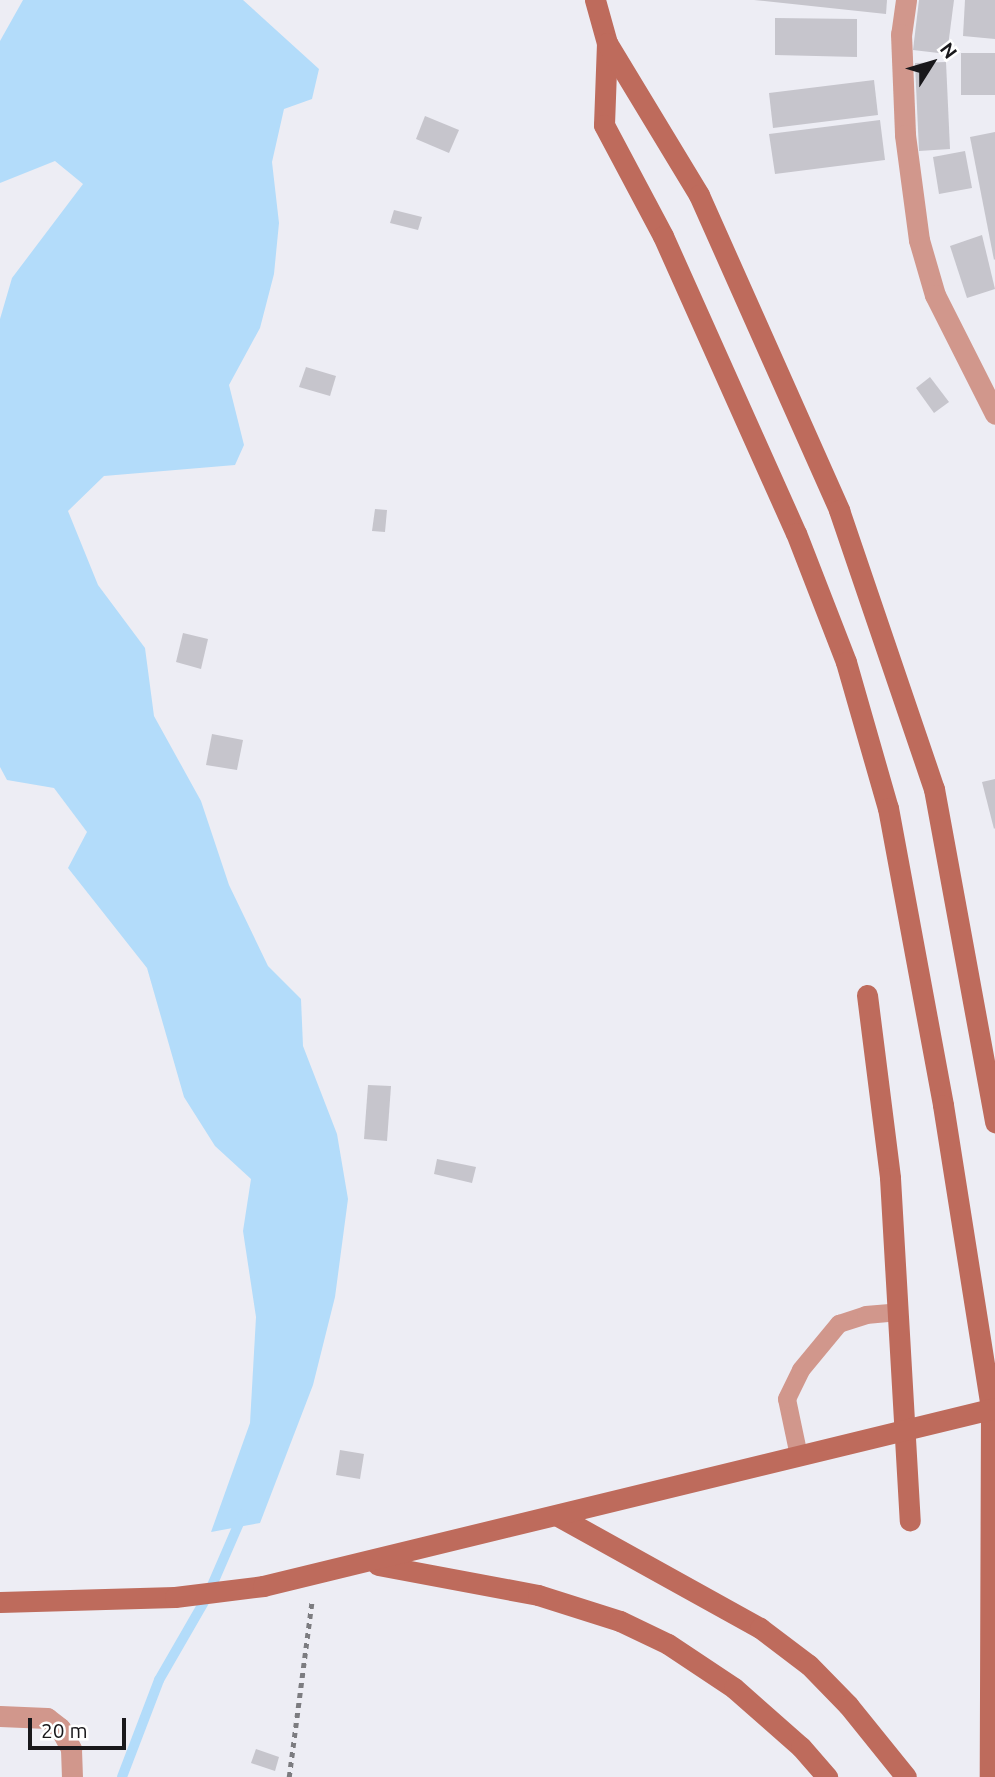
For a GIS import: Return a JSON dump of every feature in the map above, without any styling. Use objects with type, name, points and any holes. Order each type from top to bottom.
[{"type":"street","points":[[595,0],[607,43],[699,195],[844,522],[934,789],[995,1122]]},
{"type":"street","points":[[906,0],[901,34],[905,135],[919,240],[935,295],[995,414]]},
{"type":"street","points":[[607,43],[604,125],[663,236],[751,428],[850,674],[888,808],[943,1105],[993,1408],[990,1777]]},
{"type":"street","points":[[867,995],[890,1178],[910,1520]]},
{"type":"street","points":[[0,1602],[175,1597],[263,1586],[369,1564],[993,1408]]},
{"type":"street","points":[[558,1516],[760,1628],[809,1665],[848,1704],[906,1777]]},
{"type":"street","points":[[369,1564],[538,1595],[620,1621],[668,1644],[734,1688],[802,1747],[827,1777]]},
{"type":"street","points":[[0,1716],[47,1718],[60,1728],[71,1749],[72,1777]]},
{"type":"lane","points":[[799,1456],[787,1399],[794,1380],[839,1324],[866,1315],[899,1312]]},
{"type":"path","points":[[289,1777],[314,1576]]},
{"type":"water","points":[[23,0],[243,0],[319,69],[312,99],[284,109],[272,162],[279,223],[274,274],[260,328],[229,385],[244,445],[235,465],[104,476],[68,511],[98,585],[145,648],[154,716],[201,801],[229,885],[268,966],[301,999],[303,1046],[337,1134],[348,1199],[335,1297],[313,1385],[260,1523],[211,1532],[250,1423],[256,1317],[243,1231],[251,1179],[215,1146],[184,1097],[147,968],[68,868],[87,832],[54,788],[7,780],[0,767],[0,319],[12,278],[83,184],[55,161],[0,183],[0,41]]},
{"type":"building","points":[[754,0],[887,0],[886,14]]},
{"type":"building","points":[[919,0],[954,0],[947,54],[913,50]]},
{"type":"building","points":[[965,0],[995,0],[995,39],[963,36]]},
{"type":"building","points":[[775,18],[857,19],[857,57],[775,55]]},
{"type":"building","points":[[961,53],[995,53],[995,95],[961,95]]},
{"type":"building","points":[[946,62],[950,149],[919,151],[915,63]]},
{"type":"building","points":[[874,80],[878,115],[773,128],[769,93]]},
{"type":"building","points":[[425,116],[459,130],[449,153],[416,139]]},
{"type":"building","points":[[880,120],[885,160],[775,174],[769,134]]},
{"type":"building","points":[[995,132],[995,259],[994,260],[970,137]]},
{"type":"building","points":[[965,151],[972,188],[939,194],[933,157]]},
{"type":"building","points":[[394,210],[422,217],[418,230],[390,223]]},
{"type":"building","points":[[982,235],[995,289],[967,298],[950,246]]},
{"type":"building","points":[[306,367],[336,376],[330,396],[299,387]]},
{"type":"building","points":[[930,377],[949,402],[934,413],[916,388]]},
{"type":"building","points":[[375,509],[387,510],[385,532],[372,531]]},
{"type":"building","points":[[183,633],[208,639],[201,669],[176,662]]},
{"type":"building","points":[[212,734],[243,740],[237,770],[206,765]]},
{"type":"building","points":[[995,779],[995,828],[994,829],[982,782]]},
{"type":"building","points":[[368,1085],[391,1086],[387,1141],[364,1139]]},
{"type":"building","points":[[437,1159],[476,1167],[472,1183],[434,1174]]},
{"type":"building","points":[[340,1450],[364,1454],[360,1479],[336,1475]]},
{"type":"building","points":[[256,1749],[279,1757],[275,1771],[251,1763]]},
{"type":"waterway","points":[[122,1777],[159,1680],[207,1597],[243,1514]]}]
